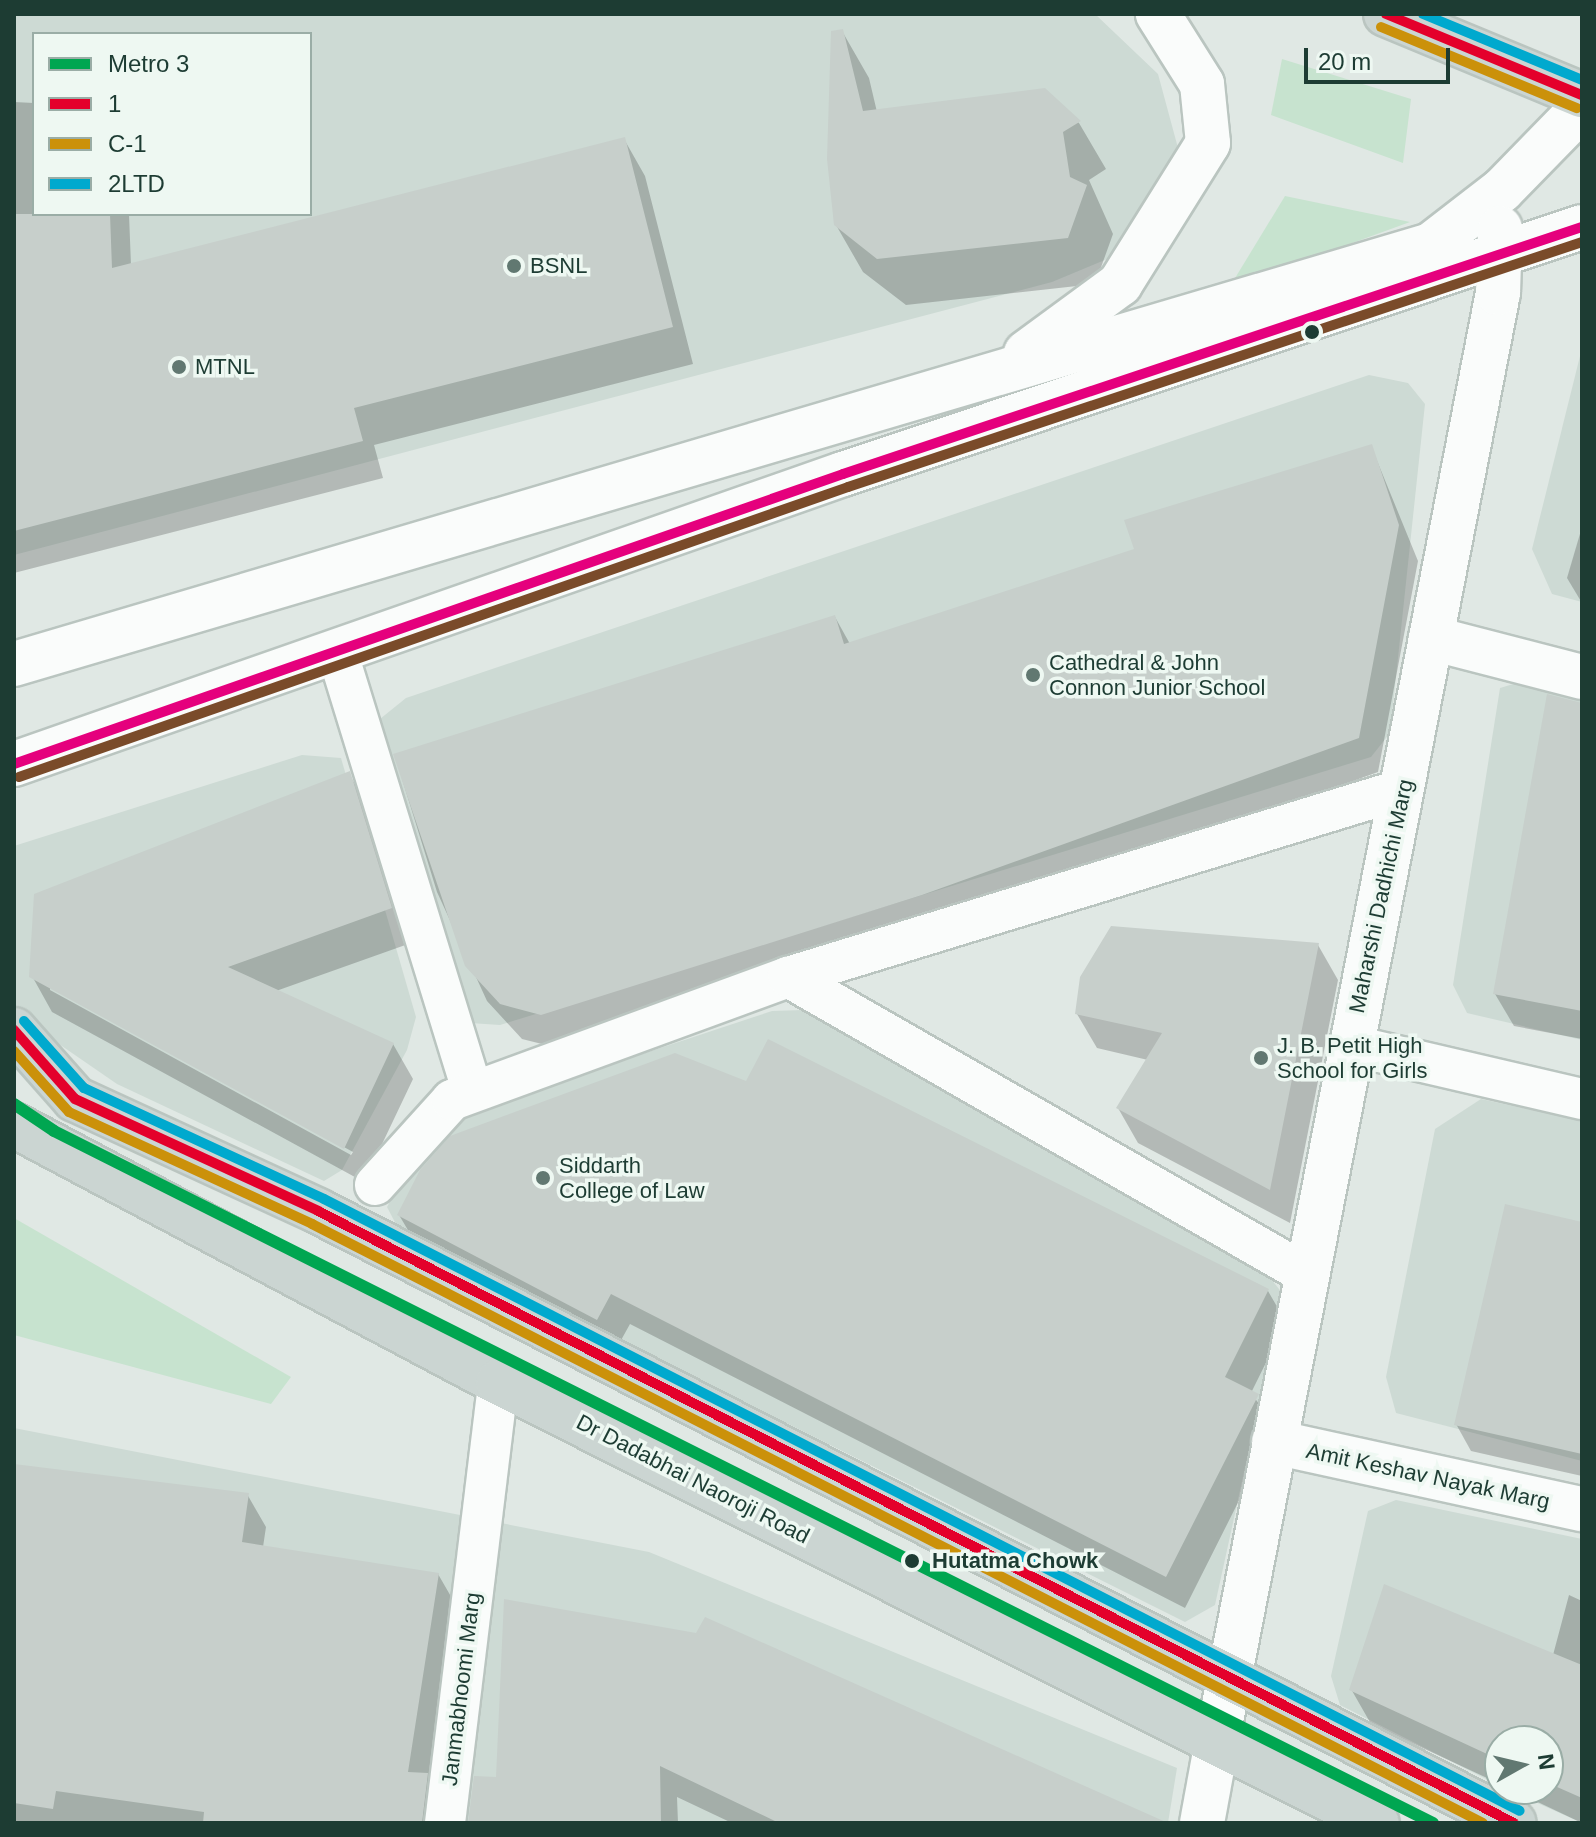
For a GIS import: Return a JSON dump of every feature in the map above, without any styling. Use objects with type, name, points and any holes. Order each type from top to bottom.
[{"type":"main road","points":[[1001,371],[1120,284],[1208,143],[1202,84],[1158,14]]},
{"type":"main road","points":[[1401,19],[1582,95]]},
{"type":"main road","points":[[14,664],[1431,245],[1502,190],[1582,108]]},
{"type":"main road","name":"Maharshi Dadhichi Marg","points":[[1202,1823],[1227,1679],[1431,638],[1499,255],[1502,190]]},
{"type":"main road","points":[[14,764],[1582,227]]},
{"type":"main road","points":[[1431,638],[1582,677]]},
{"type":"main road","points":[[14,1030],[75,1099],[318,1211],[1227,1679],[1514,1823]]},
{"type":"main road","name":"Dr Dadabhai Naoroji Road","points":[[14,1125],[498,1382],[1377,1823]]},
{"type":"main road","name":"Amit Keshav Nayak Marg","points":[[1274,1442],[1582,1509]]},
{"type":"street","points":[[337,651],[463,1096]]},
{"type":"street","points":[[375,1185],[463,1096],[788,977],[1403,789]]},
{"type":"street","points":[[788,977],[1306,1274]]},
{"type":"street","points":[[1350,1045],[1582,1099]]},
{"type":"street","name":"Janmabhoomi Marg","points":[[445,1823],[498,1382]]},
{"type":"shaded area","points":[[14,14],[1095,14],[1158,74],[1178,148],[1124,252],[1052,282],[14,555]]},
{"type":"shaded area","points":[[1582,348],[1582,602],[1552,594],[1532,549]]},
{"type":"shaded area","points":[[1369,375],[1408,383],[1425,404],[1390,733],[1371,757],[500,1025],[455,1022],[375,723],[406,698]]},
{"type":"shaded area","points":[[1537,677],[1582,688],[1582,1040],[1467,1013],[1453,985],[1500,688]]},
{"type":"shaded area","points":[[302,755],[341,758],[416,1017],[407,1050],[342,1170],[324,1181],[117,1084],[14,1013],[14,846]]},
{"type":"shaded area","points":[[803,1010],[1263,1269],[1283,1294],[1215,1605],[1185,1622],[399,1230],[387,1207],[419,1149],[458,1115],[772,1011]]},
{"type":"shaded area","points":[[1481,1099],[1582,1121],[1582,1461],[1396,1413],[1386,1377],[1435,1129]]},
{"type":"shaded area","points":[[14,1428],[649,1552],[1177,1768],[1168,1823],[14,1823]]},
{"type":"shaded area","points":[[1396,1500],[1582,1539],[1582,1823],[1542,1805],[1564,1805],[1564,1725],[1484,1725],[1484,1778],[1340,1705],[1331,1676],[1368,1511]]},
{"type":"green space","points":[[1282,59],[1411,99],[1403,163],[1271,115]]},
{"type":"green space","points":[[1285,196],[1410,222],[1229,288]]},
{"type":"green space","points":[[14,1218],[291,1377],[271,1404],[14,1335]]},
{"type":"building","points":[[843,29],[863,111],[1045,88],[1081,121],[1063,132],[1070,177],[1087,185],[1068,238],[877,259],[834,225],[827,159],[831,31]]},
{"type":"building","points":[[625,137],[673,327],[354,408],[363,441],[14,531],[14,214],[110,216],[112,268]]},
{"type":"building","points":[[1372,444],[1399,525],[1359,738],[922,895],[541,1015],[500,1004],[465,966],[393,754],[835,615],[844,644],[1134,549],[1124,520]]},
{"type":"building","points":[[1547,694],[1582,703],[1582,1011],[1493,994]]},
{"type":"building","points":[[350,771],[392,908],[228,967],[394,1043],[344,1149],[29,977],[34,894]]},
{"type":"building","name":"J. B. Petit High School for Girls","points":[[1111,926],[1319,943],[1270,1190],[1116,1108],[1162,1033],[1075,1014],[1080,977]]},
{"type":"building","points":[[768,1039],[1269,1289],[1225,1377],[1259,1394],[1166,1577],[611,1294],[597,1320],[397,1215],[420,1170],[450,1136],[675,1053],[746,1081]]},
{"type":"building","points":[[1505,1204],[1582,1222],[1582,1454],[1454,1425]]},
{"type":"building","points":[[14,1464],[249,1493],[242,1542],[439,1573],[408,1772],[428,1773],[422,1823],[203,1823],[204,1812],[56,1791],[53,1809],[14,1803]]},
{"type":"building","points":[[1384,1584],[1582,1665],[1582,1798],[1564,1790],[1564,1725],[1484,1725],[1484,1753],[1349,1690]]},
{"type":"building","points":[[504,1599],[696,1633],[705,1617],[1168,1823],[779,1823],[660,1766],[661,1823],[468,1823],[474,1776],[496,1777]]},
{"type":"metro line","name":"3","points":[[14,1104],[54,1131],[1433,1823]]},
{"type":"transit line","name":"1","points":[[1386,14],[1582,95]]},
{"type":"transit line","name":"2LTD","points":[[1423,14],[1582,80]]},
{"type":"transit line","name":"C-1","points":[[1381,27],[1577,108]]},
{"type":"transit line","points":[[14,764],[843,474],[1582,227]]},
{"type":"transit line","points":[[19,777],[848,487],[1582,242]]},
{"type":"transit line","name":"2LTD","points":[[24,1021],[84,1088],[324,1199],[1520,1811]]},
{"type":"transit line","name":"1","points":[[14,1030],[75,1099],[318,1211],[1514,1823]]},
{"type":"transit line","name":"C-1","points":[[14,1051],[69,1112],[312,1224],[1483,1823]]},
{"type":"place","name":"BSNL","points":[[514,266]]},
{"type":"place","name":"MTNL","points":[[179,367]]},
{"type":"place","name":"Cathedral & John Connon Junior School","points":[[1033,675]]},
{"type":"place","name":"J. B. Petit High School for Girls","points":[[1261,1058]]},
{"type":"place","name":"Siddarth College of Law","points":[[543,1178]]},
{"type":"place","name":"Hutatma Chowk","points":[[912,1561]]}]
